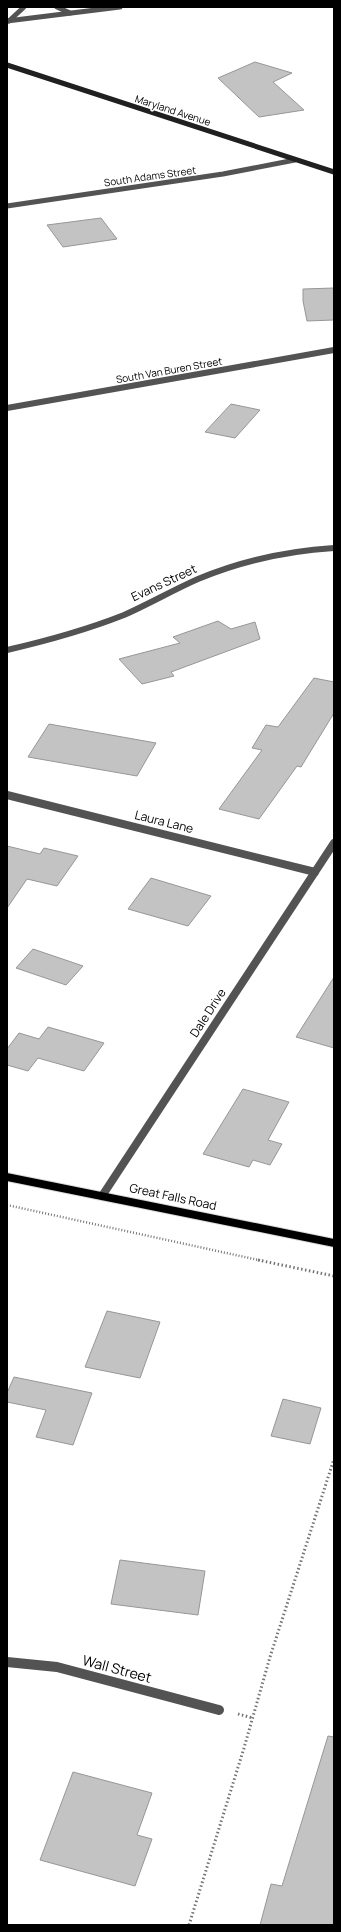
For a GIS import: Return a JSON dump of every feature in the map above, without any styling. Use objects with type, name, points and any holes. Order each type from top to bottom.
[{"type":"main road","name":"Maryland Avenue","points":[[8,66],[334,172]]},
{"type":"main road","name":"Great Falls Road","points":[[7,1177],[334,1243]]},
{"type":"street","points":[[8,21],[24,7]]},
{"type":"street","points":[[58,7],[70,14]]},
{"type":"street","points":[[8,21],[120,7]]},
{"type":"street","name":"South Adams Street","points":[[7,206],[223,174],[295,160]]},
{"type":"street","name":"South Van Buren Street","points":[[7,408],[334,350]]},
{"type":"street","name":"Evans Street","points":[[7,650],[82,630],[125,614],[209,575],[237,566],[284,554],[334,548]]},
{"type":"street","name":"Laura Lane","points":[[7,795],[315,872]]},
{"type":"street","name":"Dale Drive","points":[[102,1196],[334,843]]},
{"type":"street","name":"Wall Street","points":[[7,1662],[57,1667],[219,1710]]},
{"type":"path","points":[[7,1205],[334,1276]]},
{"type":"path","points":[[189,1925],[244,1748],[270,1657],[334,1459]]},
{"type":"building","points":[[255,62],[292,73],[273,82],[304,110],[259,117],[218,78]]},
{"type":"building","points":[[101,218],[117,239],[63,247],[47,225]]},
{"type":"building","points":[[334,288],[334,320],[307,321],[303,301],[303,289]]},
{"type":"building","points":[[231,404],[260,410],[235,438],[205,432]]},
{"type":"building","points":[[218,621],[231,629],[255,622],[260,639],[171,672],[174,676],[142,684],[119,659],[180,643],[173,637]]},
{"type":"building","points":[[314,678],[334,682],[334,713],[301,767],[297,766],[259,819],[219,809],[262,750],[252,748],[266,725],[278,727]]},
{"type":"building","points":[[49,724],[156,743],[137,776],[28,757]]},
{"type":"building","points":[[7,846],[40,854],[44,848],[78,856],[57,886],[27,879],[7,908]]},
{"type":"building","points":[[151,878],[211,896],[188,926],[128,909]]},
{"type":"building","points":[[33,949],[83,966],[66,985],[16,968]]},
{"type":"building","points":[[334,977],[334,1048],[296,1037]]},
{"type":"building","points":[[48,1027],[104,1043],[84,1071],[38,1058],[28,1071],[7,1065],[7,1049],[19,1033],[39,1039]]},
{"type":"building","points":[[243,1089],[289,1102],[268,1140],[282,1144],[270,1165],[253,1160],[249,1167],[203,1154]]},
{"type":"building","points":[[107,1311],[160,1322],[140,1378],[85,1367]]},
{"type":"building","points":[[14,1377],[92,1393],[73,1445],[36,1437],[46,1410],[7,1402],[7,1393]]},
{"type":"building","points":[[283,1399],[321,1408],[310,1444],[271,1436]]},
{"type":"building","points":[[120,1560],[205,1571],[198,1615],[111,1604]]},
{"type":"building","points":[[328,1736],[334,1737],[334,1925],[260,1925],[271,1884],[282,1886]]},
{"type":"building","points":[[73,1772],[152,1793],[137,1835],[152,1839],[135,1886],[40,1860]]}]
